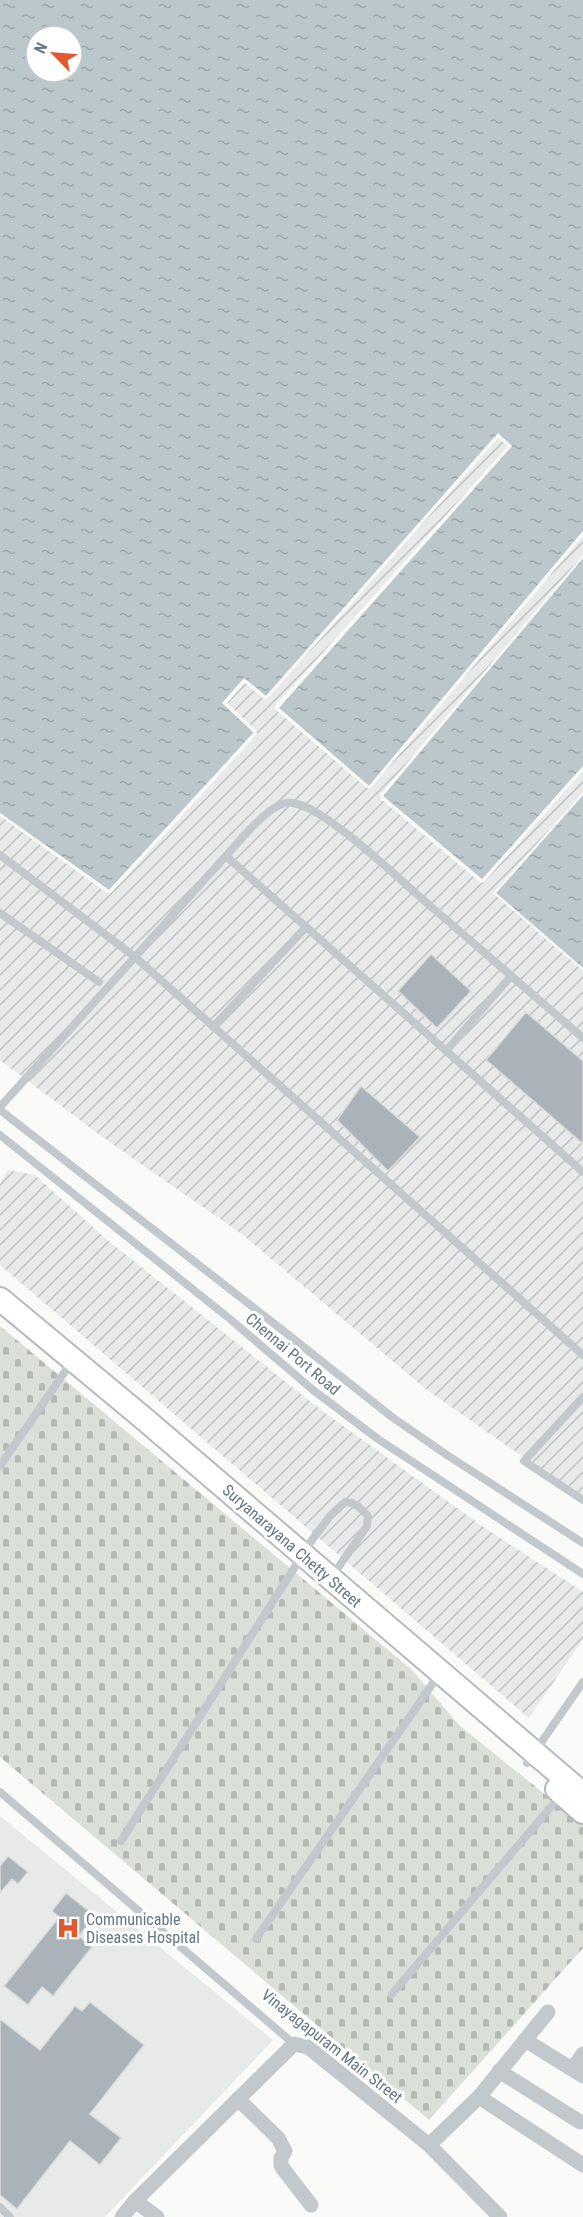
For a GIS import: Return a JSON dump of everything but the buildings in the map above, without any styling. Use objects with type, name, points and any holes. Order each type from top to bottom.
[{"type":"main road","name":"Suryanarayana Chetty Street","points":[[0,1299],[142,1417],[433,1683],[531,1758]]},
{"type":"main road","name":"Suryanarayana Chetty Street","points":[[0,1317],[299,1560],[330,1579],[573,1794],[583,1812]]},
{"type":"street","points":[[429,2145],[479,2097],[548,2012]]},
{"type":"street","points":[[525,2040],[578,2072],[583,2054]]},
{"type":"street","points":[[122,2217],[135,2201],[294,2044]]},
{"type":"street","name":"Vinayagapuram Main Street","points":[[294,2044],[308,2047],[429,2145],[500,2217]]},
{"type":"street","points":[[499,2071],[580,2122]]},
{"type":"street","points":[[479,2097],[583,2165]]},
{"type":"street","points":[[238,2099],[278,2138],[285,2151],[281,2158],[281,2166],[311,2205]]},
{"type":"street","points":[[135,2201],[157,2217]]},
{"type":"lane","points":[[0,1108],[251,828],[282,804],[292,803],[302,806],[331,822],[583,1038]]},
{"type":"lane","points":[[0,855],[135,957],[583,1355]]},
{"type":"lane","points":[[226,856],[583,1172]]},
{"type":"lane","points":[[0,913],[99,982]]},
{"type":"lane","points":[[213,1027],[306,927]]},
{"type":"lane","points":[[446,1051],[511,976]]},
{"type":"lane","name":"Chennai Port Road","points":[[0,1108],[392,1417],[583,1543]]},
{"type":"lane","name":"Chennai Port Road","points":[[0,1135],[230,1319],[314,1390],[378,1439],[583,1574]]},
{"type":"lane","points":[[0,1466],[66,1370]]},
{"type":"lane","points":[[583,1396],[524,1461],[583,1500]]},
{"type":"lane","points":[[121,1841],[299,1560],[339,1507],[345,1502],[352,1503],[368,1516],[367,1526],[330,1579]]},
{"type":"lane","points":[[531,1758],[583,1682]]},
{"type":"lane","points":[[256,1939],[433,1683]]},
{"type":"lane","name":"Vinayagapuram Main Street","points":[[0,1792],[294,2044]]},
{"type":"lane","points":[[392,1994],[573,1794]]},
{"type":"lane","points":[[0,2207],[10,2217]]},
{"type":"shaded area","points":[[498,433],[512,446],[279,707],[369,786],[583,531],[583,558],[383,796],[482,879],[583,766],[583,795],[496,893],[583,968],[583,1499],[427,1390],[243,1235],[101,1136],[0,1060],[0,813],[109,890],[254,733],[222,703],[244,678],[266,696]]},
{"type":"shaded area","points":[[8,1170],[35,1175],[105,1238],[321,1410],[482,1526],[583,1592],[583,1639],[529,1718],[0,1265],[0,1184]]},
{"type":"shaded area","name":"Communicable Diseases Hospital","points":[[0,1816],[273,2040],[105,2217],[0,2217]]},
{"type":"green space","points":[[0,1326],[412,1670],[460,1726],[583,1825],[583,1948],[429,2120],[0,1757]]},
{"type":"water","points":[[0,0],[583,0],[583,531],[369,786],[278,707],[512,446],[498,434],[266,696],[244,679],[223,703],[254,732],[109,890],[0,813]]},
{"type":"water","points":[[583,558],[583,766],[482,880],[383,796]]},
{"type":"water","points":[[583,795],[583,968],[496,893]]},
{"type":"pier","points":[[498,433],[512,446],[279,708],[369,786],[583,531],[583,536],[371,788],[367,788],[276,710],[275,706],[508,446],[498,438],[268,698],[264,699],[245,683],[227,703],[256,730],[257,734],[111,893],[107,893],[0,816],[0,813],[109,890],[254,733],[222,703],[244,678],[266,696]]},
{"type":"pier","points":[[583,555],[583,558],[383,796],[482,879],[583,766],[583,771],[481,883],[381,799],[380,795]]},
{"type":"pier","points":[[583,792],[583,795],[496,893],[583,968],[583,971],[493,893]]},
{"type":"place","name":"Communicable Diseases Hospital","points":[[68,1928]]}]
